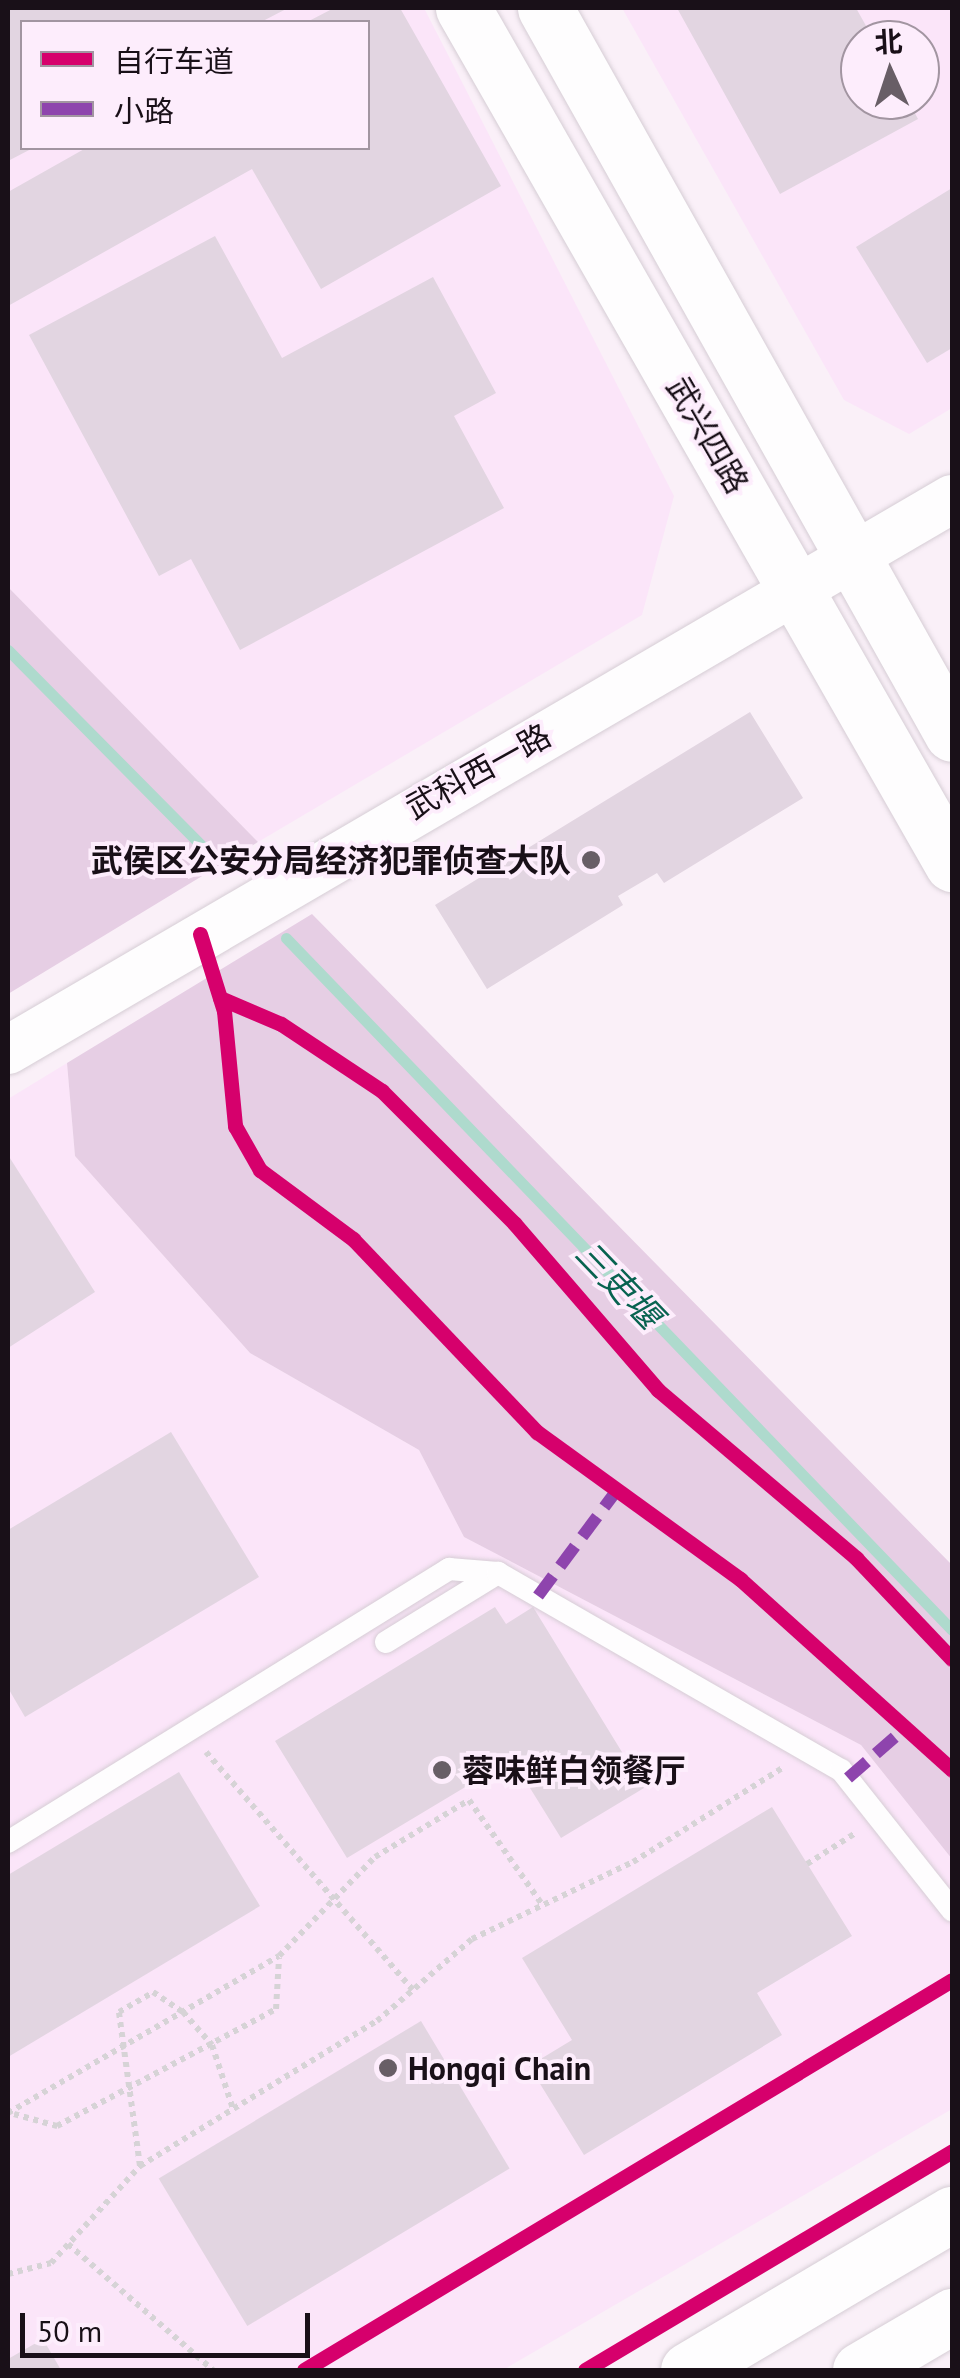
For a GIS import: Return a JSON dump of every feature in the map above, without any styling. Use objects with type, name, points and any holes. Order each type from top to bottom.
[{"type":"main road","name":"武兴四路","points":[[463,8],[952,864]]},
{"type":"main road","name":"武兴四路","points":[[545,8],[852,562],[952,734]]},
{"type":"main road","points":[[688,2370],[952,2214]]},
{"type":"main road","points":[[860,2370],[952,2316]]},
{"type":"street","name":"武科西一路","points":[[8,1050],[852,562],[952,499]]},
{"type":"lane","points":[[8,1842],[449,1569],[498,1572],[841,1770],[952,1910]]},
{"type":"lane","points":[[386,1642],[498,1572]]},
{"type":"path","points":[[189,1732],[413,1990]]},
{"type":"path","points":[[8,2274],[51,2262],[140,2166],[234,2109],[413,1990],[472,1939],[633,1862],[808,1752]]},
{"type":"path","points":[[10,2114],[279,1956],[336,1902],[375,1857],[468,1800],[541,1903]]},
{"type":"path","points":[[807,1864],[879,1817]]},
{"type":"path","points":[[10,2114],[57,2126],[276,2009],[279,1956]]},
{"type":"path","points":[[140,2166],[119,2012],[153,1992],[183,2012],[212,2045],[234,2109]]},
{"type":"path","points":[[68,2244],[213,2370]]},
{"type":"shaded area","points":[[8,8],[424,8],[674,496],[642,615],[258,842],[8,587]]},
{"type":"shaded area","points":[[622,8],[952,8],[952,408],[909,434],[844,400]]},
{"type":"shaded area","points":[[8,587],[258,842],[8,994]]},
{"type":"shaded area","points":[[312,914],[952,1565],[952,1859],[861,1745],[464,1537],[419,1450],[250,1353],[75,1156],[67,1063]]},
{"type":"shaded area","points":[[67,1063],[75,1156],[250,1353],[419,1450],[464,1537],[861,1745],[952,1859],[952,2109],[503,2370],[8,2370],[8,1099]]},
{"type":"building","points":[[8,8],[288,8],[265,20],[20,20],[20,150],[29,150],[8,161]]},
{"type":"building","points":[[334,8],[400,8],[501,186],[321,289],[252,169],[8,306],[8,192],[82,150],[370,150],[370,20],[311,20]]},
{"type":"building","points":[[677,8],[856,8],[863,20],[840,20],[840,120],[916,120],[780,194]]},
{"type":"building","points":[[952,188],[952,348],[927,363],[856,247]]},
{"type":"building","points":[[215,236],[282,358],[433,277],[496,393],[454,416],[504,508],[240,650],[191,559],[159,576],[29,335]]},
{"type":"building","points":[[750,712],[803,798],[664,883],[657,873],[618,896],[623,905],[487,989],[435,905]]},
{"type":"building","points":[[8,1155],[95,1292],[8,1348]]},
{"type":"building","points":[[171,1432],[259,1577],[25,1717],[8,1688],[8,1530]]},
{"type":"building","points":[[495,1607],[506,1624],[533,1607],[644,1788],[561,1838],[512,1759],[347,1858],[275,1741]]},
{"type":"building","points":[[179,1772],[260,1906],[8,2057],[8,1875]]},
{"type":"building","points":[[772,1807],[852,1936],[757,1993],[782,2035],[584,2155],[529,2066],[572,2040],[522,1958]]},
{"type":"building","points":[[421,2021],[510,2168],[247,2326],[159,2179]]},
{"type":"building","points":[[43,2339],[61,2370],[8,2370],[8,2359]]},
{"type":"waterway","name":"三吏堰","points":[[8,650],[212,856]]},
{"type":"waterway","name":"三吏堰","points":[[286,938],[952,1630]]},
{"type":"marked path","points":[[538,1596],[617,1490]]},
{"type":"marked path","points":[[848,1778],[903,1730]]},
{"type":"cycle path","points":[[200,934],[224,1011],[235,1126],[260,1170],[353,1239],[537,1432],[740,1579],[952,1770]]},
{"type":"cycle path","points":[[220,998],[281,1024],[382,1091],[514,1223],[658,1390],[856,1558],[952,1659]]},
{"type":"cycle path","points":[[304,2370],[952,1980]]},
{"type":"cycle path","points":[[585,2370],[952,2151]]},
{"type":"place","name":"武侯区公安分局经济犯罪侦查大队","points":[[591,860]]},
{"type":"place","name":"蓉味鲜白领餐厅","points":[[442,1770]]},
{"type":"place","name":"Hongqi Chain","points":[[388,2068]]}]
